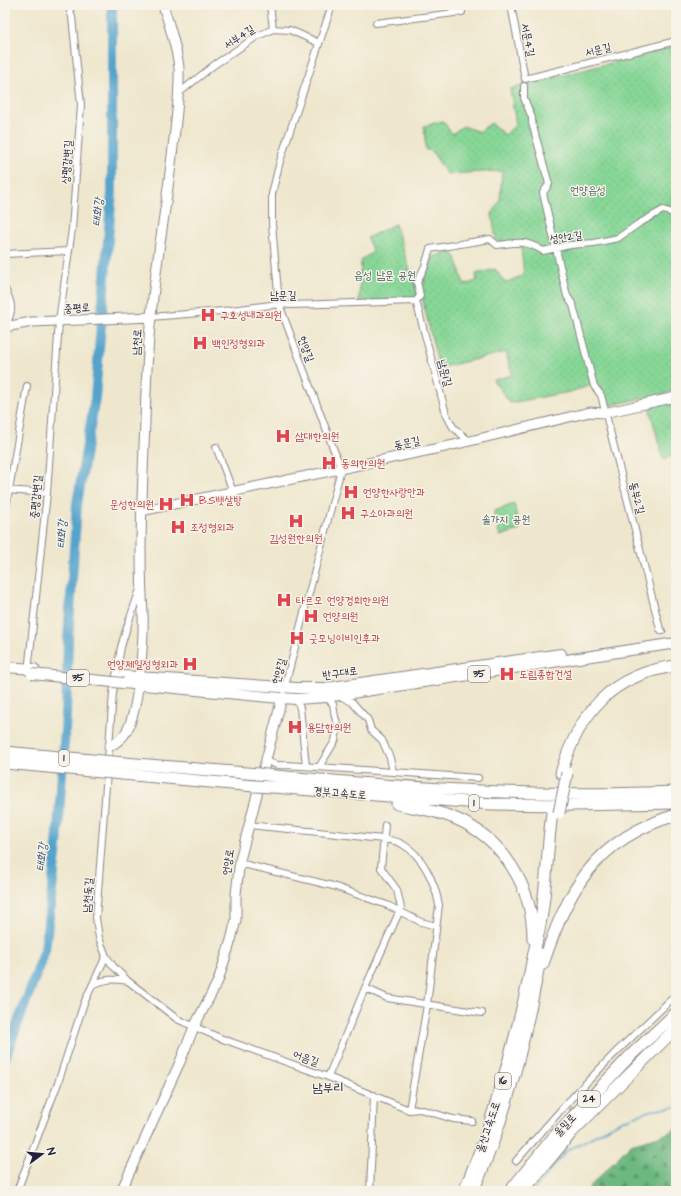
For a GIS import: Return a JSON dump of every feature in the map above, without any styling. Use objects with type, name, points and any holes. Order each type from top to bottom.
[{"type":"highway","points":[[531,968],[539,933],[556,813],[569,749],[588,715],[604,697],[623,682],[635,676],[654,670],[676,666]]},
{"type":"highway","points":[[564,773],[588,727],[606,704],[638,682],[659,675],[676,672]]},
{"type":"highway","name":"경부고속도로","points":[[5,752],[254,786],[347,794],[492,804],[572,806],[676,803]]},
{"type":"highway","name":"경부고속도로","points":[[5,764],[258,774],[367,785],[465,791],[573,794],[654,793],[676,791]]},
{"type":"highway","points":[[347,794],[444,814],[470,825],[494,843],[513,866],[520,879],[527,898],[533,932],[531,968]]},
{"type":"highway","points":[[532,999],[549,912],[556,813]]},
{"type":"highway","points":[[532,999],[561,916],[576,888],[588,870],[608,850],[627,836],[650,824],[676,815]]},
{"type":"highway","name":"울산고속도로","points":[[464,1191],[476,1162],[504,1078],[518,1027],[531,968]]},
{"type":"highway","name":"울산고속도로","points":[[473,1191],[499,1124],[512,1082],[532,999]]},
{"type":"highway","name":"울밀로","points":[[510,1191],[552,1139],[630,1056],[676,1014]]},
{"type":"highway","name":"울밀로","points":[[523,1191],[572,1132],[676,1028]]},
{"type":"main road","name":"남천로","points":[[109,747],[120,740],[127,731],[132,714],[138,681],[143,617],[141,587],[142,511],[150,317],[168,194],[179,93],[178,66],[172,36],[163,5]]},
{"type":"main road","name":"중평로","points":[[6,326],[32,322],[150,317]]},
{"type":"main road","name":"동문길","points":[[142,511],[469,441],[590,412],[604,412],[676,397]]},
{"type":"main road","name":"반구대로","points":[[138,681],[326,688],[676,637]]},
{"type":"main road","name":"반구대로","points":[[31,671],[123,679],[296,699],[326,697],[676,643]]},
{"type":"main road","name":"35","points":[[5,667],[31,671]]},
{"type":"main road","name":"35","points":[[5,672],[31,671]]},
{"type":"main road","name":"언양로","points":[[121,1191],[180,1062],[194,1027],[218,981],[236,920],[236,894],[239,863],[282,698]]},
{"type":"street","name":"상평강변길","points":[[62,321],[72,229],[81,104],[72,17],[68,5]]},
{"type":"street","points":[[270,5],[273,29]]},
{"type":"street","name":"헌양길","points":[[282,698],[341,469],[278,304],[272,224],[272,194],[280,161],[332,5]]},
{"type":"street","name":"서문4길","points":[[511,5],[525,79]]},
{"type":"street","points":[[376,22],[462,12]]},
{"type":"street","name":"서부4길","points":[[179,93],[214,65],[256,37],[273,29],[290,30],[319,43]]},
{"type":"street","name":"서문길","points":[[525,79],[676,41]]},
{"type":"street","name":"동부2길","points":[[524,86],[524,98],[532,118],[532,123],[549,184],[543,193],[567,296],[573,305],[594,386],[601,395],[649,588],[660,629],[662,631]]},
{"type":"street","name":"성안2길","points":[[416,301],[420,296],[417,282],[425,266],[430,249],[490,239],[497,245],[520,242],[533,244],[543,251],[570,245],[594,244],[618,238],[638,224],[663,210],[676,214]]},
{"type":"street","points":[[5,254],[69,251]]},
{"type":"street","points":[[5,289],[11,300],[12,313],[6,326]]},
{"type":"street","name":"남문길","points":[[150,317],[223,311],[278,304],[292,305],[416,301]]},
{"type":"street","name":"남문1길","points":[[416,301],[446,414],[453,426],[469,441]]},
{"type":"street","name":"중평강변길","points":[[31,671],[62,321]]},
{"type":"street","points":[[5,513],[7,490],[27,386]]},
{"type":"street","points":[[216,447],[233,492]]},
{"type":"street","points":[[7,490],[46,493]]},
{"type":"street","name":"남천둑길","points":[[106,956],[99,938],[96,918],[113,693],[126,627],[141,587]]},
{"type":"street","points":[[338,695],[352,702],[368,720],[371,730],[380,737],[384,745],[390,758],[393,772]]},
{"type":"street","points":[[319,767],[335,741],[338,725],[333,704],[326,697]]},
{"type":"street","points":[[296,699],[300,708],[306,766]]},
{"type":"street","points":[[266,760],[276,765],[478,778]]},
{"type":"street","points":[[249,824],[401,843],[409,849],[426,867],[437,893],[439,905],[427,1005],[409,1110]]},
{"type":"street","points":[[328,1076],[401,908],[397,890],[381,868],[385,825]]},
{"type":"street","points":[[239,863],[333,886],[387,905],[421,922],[436,926]]},
{"type":"street","points":[[18,1191],[58,1083],[78,1017],[106,956],[113,966],[128,981],[177,1019],[194,1027]]},
{"type":"street","points":[[92,986],[98,982],[110,978],[128,981]]},
{"type":"street","points":[[365,988],[387,998],[482,1013]]},
{"type":"street","points":[[516,1161],[614,1054],[676,995]]},
{"type":"street","points":[[660,1010],[664,1016]]},
{"type":"street","name":"어음길","points":[[194,1027],[328,1076],[409,1110],[420,1109],[453,1119],[472,1121]]},
{"type":"street","points":[[370,1191],[374,1095]]},
{"type":"green space","name":"언양읍성","points":[[676,46],[676,391],[607,406],[601,388],[596,384],[569,392],[510,403],[493,380],[512,375],[506,352],[439,368],[423,301],[424,280],[434,257],[449,251],[456,257],[464,285],[477,281],[476,274],[495,269],[505,283],[524,275],[521,247],[496,240],[492,214],[500,200],[502,171],[447,174],[431,150],[426,150],[424,126],[443,121],[452,134],[463,126],[479,132],[491,123],[505,135],[516,124],[510,89]]},
{"type":"green space","name":"읍성 남문 공원","points":[[395,224],[418,295],[414,299],[359,302],[361,260],[373,252],[367,238]]},
{"type":"green space","points":[[676,400],[676,455],[663,459],[649,406]]},
{"type":"green space","name":"솔가지 공원","points":[[514,504],[520,530],[500,536],[494,517],[494,511]]},
{"type":"green space","points":[[676,1129],[676,1191],[586,1191],[631,1144],[666,1134]]},
{"type":"waterway","name":"태화강","points":[[5,1058],[45,950],[57,846],[66,715],[68,640],[77,504],[95,398],[112,192],[112,5]]},
{"type":"waterway","points":[[533,1191],[565,1152],[621,1121],[649,1111],[676,1107]]},
{"type":"tunnel","points":[[570,1107],[578,1114]]},
{"type":"place","name":"구호성내과의원","points":[[208,315]]},
{"type":"place","name":"백인정형외과","points":[[200,343]]},
{"type":"place","name":"삼대한의원","points":[[283,436]]},
{"type":"place","name":"동의한의원","points":[[329,463]]},
{"type":"place","name":"언양한사랑안과","points":[[351,492]]},
{"type":"place","name":"B.S뱃살방","points":[[187,500]]},
{"type":"place","name":"문성한의원","points":[[166,504]]},
{"type":"place","name":"구소아과의원","points":[[348,513]]},
{"type":"place","name":"김성원한의원","points":[[296,521]]},
{"type":"place","name":"조정형외과","points":[[178,527]]},
{"type":"place","name":"타르모 언양경희한의원","points":[[284,600]]},
{"type":"place","name":"언양의원","points":[[311,616]]},
{"type":"place","name":"굿모닝이비인후과","points":[[297,638]]},
{"type":"place","name":"언양제일정형외과","points":[[190,664]]},
{"type":"place","name":"도림종합건설","points":[[507,674]]},
{"type":"place","name":"용담한의원","points":[[295,727]]},
{"type":"district","name":"남부리","points":[[328,1088]]}]
